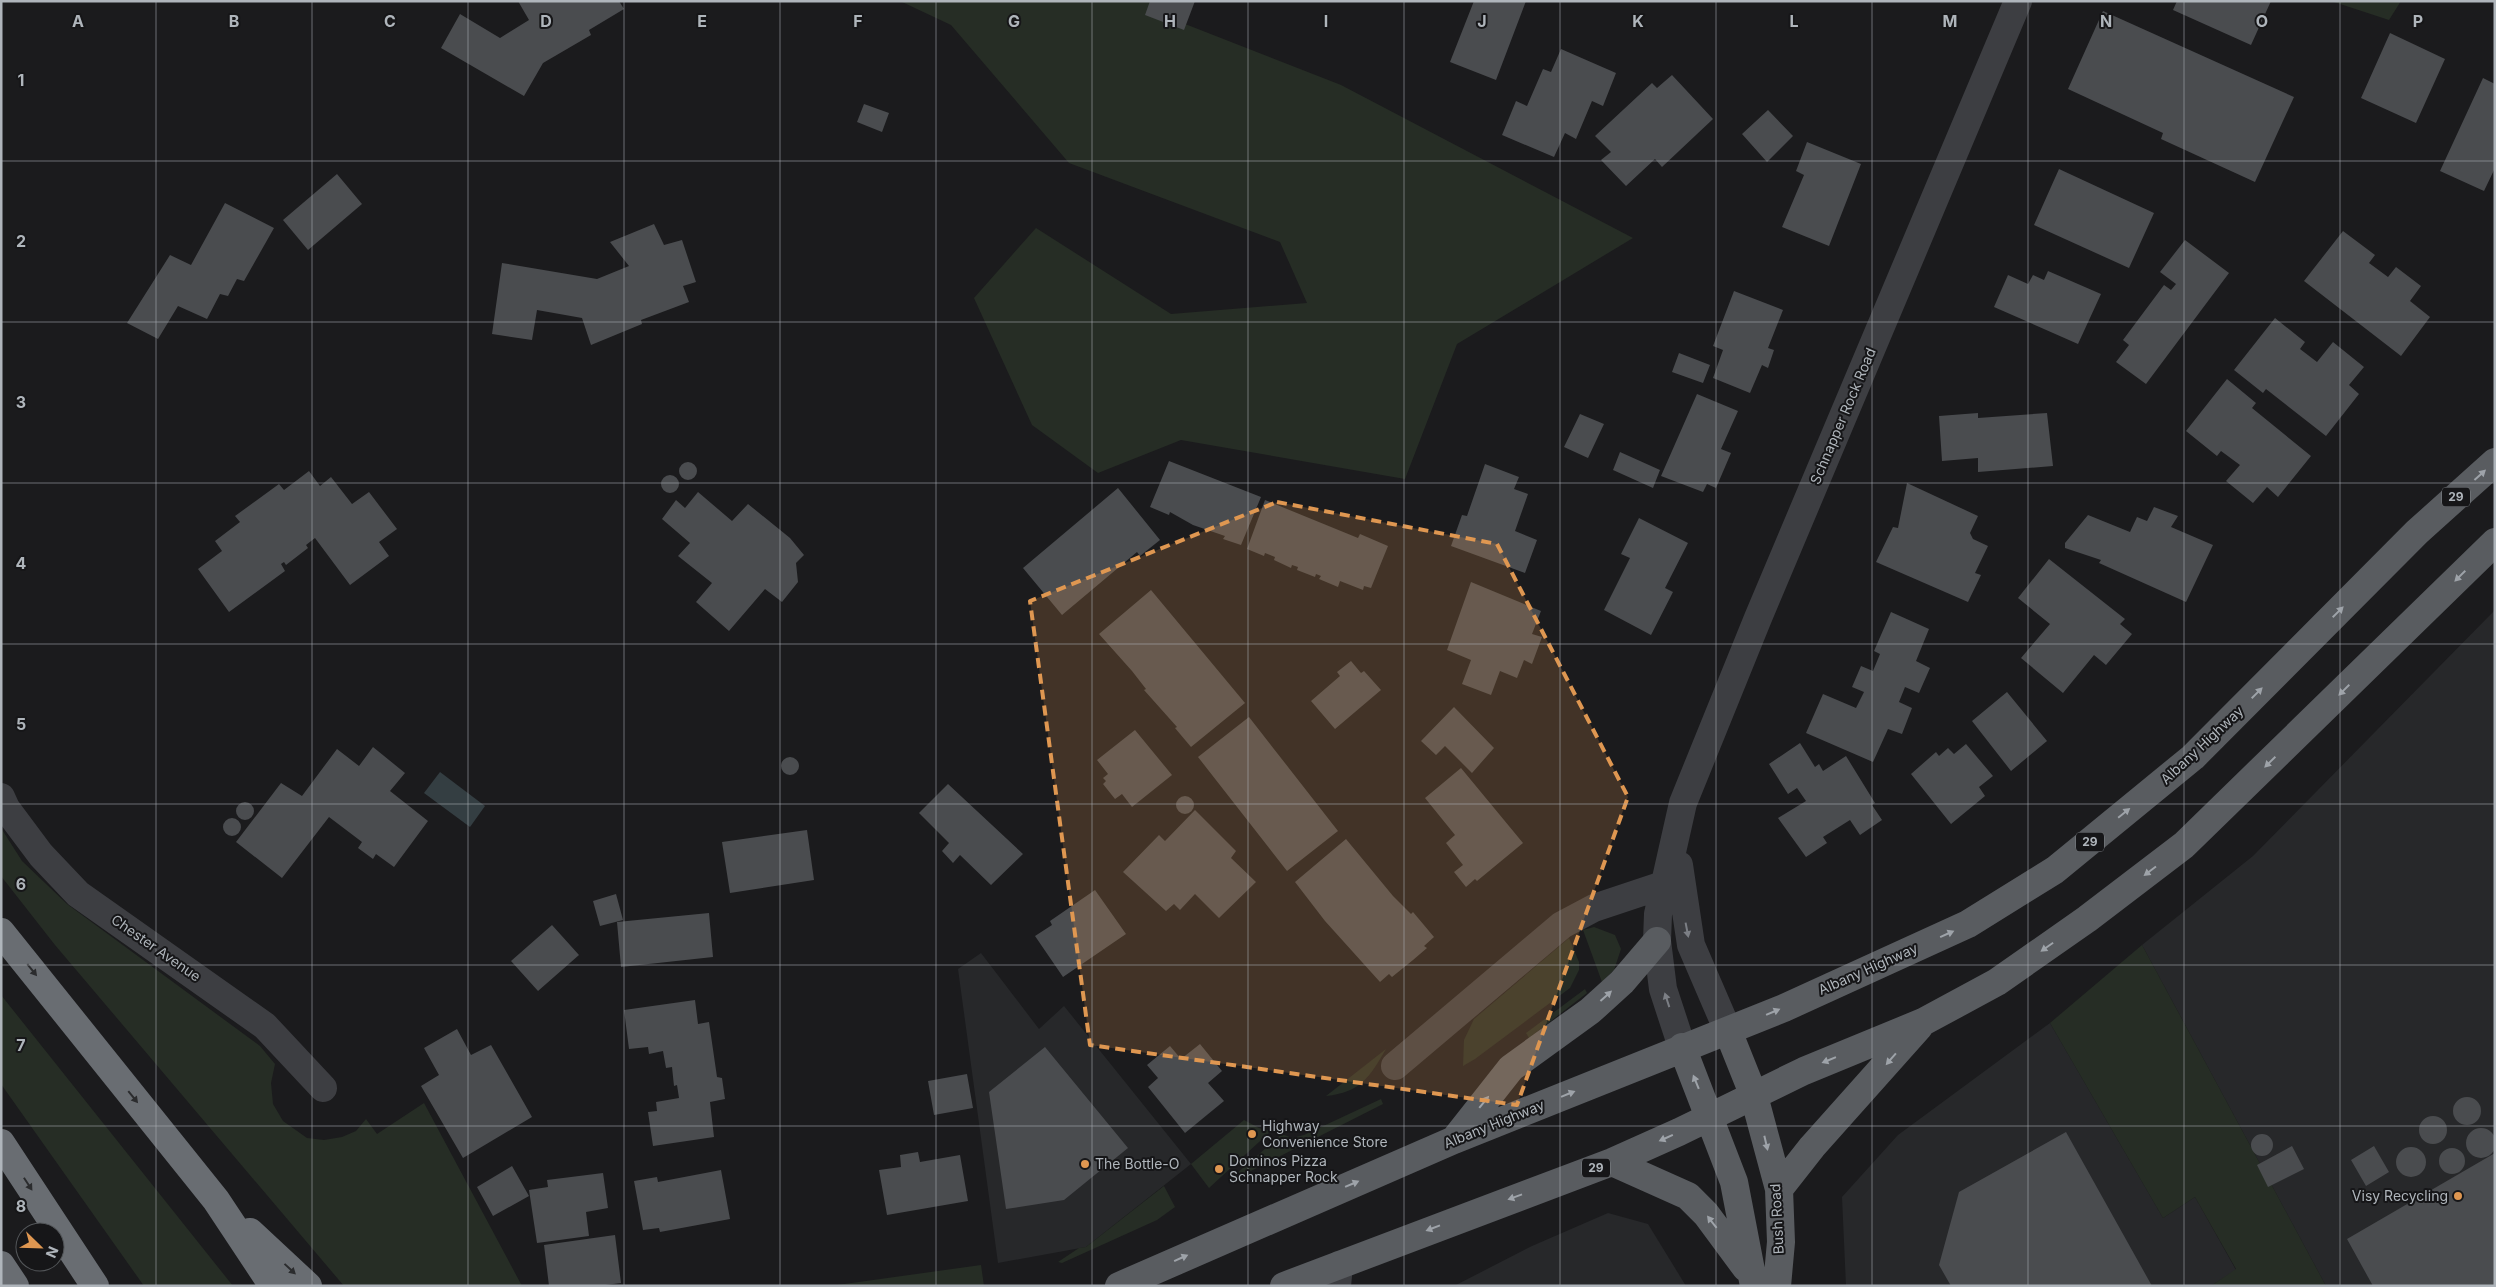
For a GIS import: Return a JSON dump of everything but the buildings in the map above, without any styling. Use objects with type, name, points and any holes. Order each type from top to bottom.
[{"type":"highway","points":[[1,932],[216,1200],[273,1286]]},
{"type":"highway","points":[[1,1143],[96,1286]]},
{"type":"highway","points":[[216,1200],[308,1286]]},
{"type":"highway","points":[[1,1265],[15,1286]]},
{"type":"main road","name":"Albany Highway","points":[[1128,1282],[1454,1140],[1682,1047],[1728,1031],[1968,924],[2055,870],[2193,756],[2418,532],[2495,462]]},
{"type":"main road","name":"29","points":[[1284,1286],[1338,1275],[1612,1162],[1810,1068],[1923,1022],[1997,982],[2087,919],[2184,845],[2495,542]]},
{"type":"main road","points":[[1454,1140],[1511,1068],[1590,1011],[1622,982],[1657,941]]},
{"type":"main road","points":[[1778,1188],[1923,1022]]},
{"type":"main road","name":"Bush Road","points":[[1728,1031],[1754,1096],[1778,1188],[1781,1242],[1777,1286]]},
{"type":"main road","points":[[1682,1047],[1734,1182],[1752,1281]]},
{"type":"main road","points":[[1612,1162],[1688,1196],[1711,1220],[1752,1281]]},
{"type":"street","name":"Schnapper Rock Road","points":[[1728,1031],[1693,953],[1673,883],[1676,833],[1683,803],[1696,767],[2018,1]]},
{"type":"street","name":"Chester Avenue","points":[[1,797],[6,808],[42,855],[78,894],[265,1026],[323,1088]]},
{"type":"street","name":"Schnapper Rock Road","points":[[1673,883],[1658,914],[1657,941],[1663,989],[1682,1047]]},
{"type":"street","points":[[1395,1066],[1562,925],[1594,908],[1673,883]]},
{"type":"highlighted area","points":[[1277,502],[1497,544],[1628,797],[1517,1105],[1090,1045],[1030,601]]},
{"type":"shaded area","points":[[900,1],[1152,1],[1157,13],[1341,85],[1633,238],[1457,344],[1405,479],[1181,440],[1098,473],[1032,425],[974,298],[1036,228],[1171,314],[1307,303],[1280,242],[1069,163],[951,25]]},
{"type":"shaded area","points":[[2331,1],[2401,1],[2389,20]]},
{"type":"shaded area","points":[[2495,610],[2495,1286],[2326,1286],[2142,945],[2253,856]]},
{"type":"shaded area","points":[[440,772],[485,806],[470,827],[424,793]]},
{"type":"shaded area","points":[[1,828],[22,861],[67,904],[260,1046],[275,1064],[271,1083],[273,1104],[283,1121],[307,1138],[324,1140],[342,1137],[356,1131],[366,1119],[377,1134],[424,1103],[522,1286],[344,1286],[55,945],[1,876]]},
{"type":"shaded area","points":[[1594,927],[1615,935],[1621,949],[1614,970],[1602,982],[1583,930]]},
{"type":"shaded area","points":[[1569,938],[1579,962],[1579,970],[1570,988],[1463,1066],[1464,1040],[1474,1019]]},
{"type":"shaded area","points":[[2142,945],[2326,1286],[2211,1286],[2236,1269],[2195,1197],[2163,1218],[2050,1023]]},
{"type":"shaded area","points":[[981,953],[1039,1029],[1064,1006],[1191,1164],[1086,1247],[998,1263],[958,969]]},
{"type":"shaded area","points":[[1585,989],[1587,993],[1529,1038],[1526,1033]]},
{"type":"shaded area","points":[[1,995],[233,1286],[144,1286],[1,1084]]},
{"type":"shaded area","points":[[2050,1023],[2163,1218],[2195,1197],[2236,1270],[2211,1286],[1846,1286],[1842,1197],[1898,1135]]},
{"type":"shaded area","points":[[1386,1049],[1363,1082],[1348,1091],[1326,1096]]},
{"type":"shaded area","points":[[1381,1099],[1383,1104],[1239,1177],[1236,1174],[1282,1134],[1292,1138],[1304,1135]]},
{"type":"shaded area","points":[[1244,1120],[1259,1128],[1271,1131],[1209,1188],[1191,1164]]},
{"type":"shaded area","points":[[1164,1186],[1175,1207],[1157,1220],[1062,1263],[1058,1262],[1079,1248],[1086,1247]]},
{"type":"shaded area","points":[[1608,1213],[1648,1224],[1686,1286],[1454,1286],[1532,1246]]},
{"type":"shaded area","points":[[981,1265],[984,1286],[830,1286]]},
{"type":"place","name":"Highway Convenience Store","points":[[1252,1134]]},
{"type":"place","name":"The Bottle-O","points":[[1085,1164]]},
{"type":"place","name":"Dominos Pizza Schnapper Rock","points":[[1219,1169]]},
{"type":"place","name":"Visy Recycling","points":[[2458,1196]]}]
